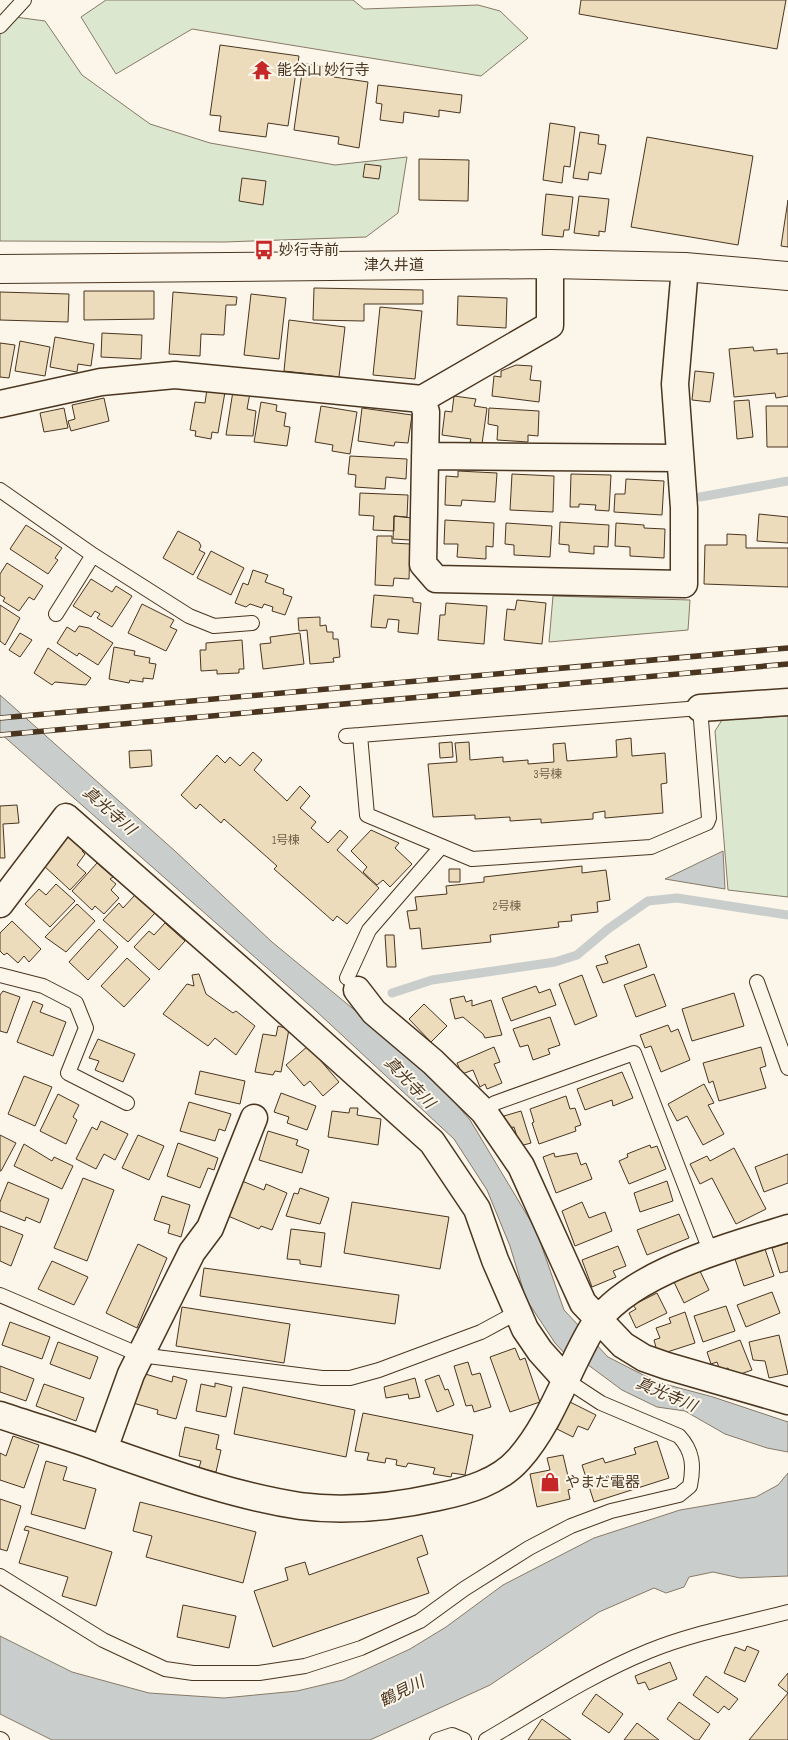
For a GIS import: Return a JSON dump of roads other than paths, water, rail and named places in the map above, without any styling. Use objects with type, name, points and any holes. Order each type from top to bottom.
[{"type":"main road","name":"津久井道","points":[[0,269],[550,264],[685,267],[788,276]]},
{"type":"street","points":[[0,404],[101,382],[175,375],[422,399],[550,325],[550,264]]},
{"type":"street","points":[[422,399],[426,412],[423,564],[436,579],[684,584],[684,508],[678,458],[675,384],[685,267]]},
{"type":"street","points":[[425,456],[678,458]]},
{"type":"street","points":[[700,708],[788,702]]},
{"type":"street","points":[[1,902],[66,817],[432,1142],[477,1209],[495,1260],[525,1328],[540,1351],[568,1374]]},
{"type":"street","points":[[352,984],[374,1012],[433,1062],[484,1112],[521,1166],[577,1291],[596,1324],[644,1358],[788,1401]]},
{"type":"street","points":[[104,1449],[140,1355],[192,1252],[210,1228],[254,1118]]},
{"type":"street","points":[[0,1415],[104,1449],[149,1466],[219,1486],[301,1506],[358,1508],[406,1504],[461,1492],[507,1472],[522,1457],[596,1324],[636,1288],[685,1261],[788,1228]]},
{"type":"lane","points":[[0,26],[24,0]]},
{"type":"lane","points":[[0,490],[93,555],[189,616],[214,626],[252,623]]},
{"type":"lane","points":[[56,614],[93,555]]},
{"type":"lane","points":[[346,736],[700,708],[709,818],[706,823],[651,847],[472,860],[367,815],[360,735]]},
{"type":"lane","points":[[352,984],[368,930],[441,846]]},
{"type":"lane","points":[[0,975],[43,986],[76,1003],[86,1028],[68,1073],[127,1103]]},
{"type":"lane","points":[[757,982],[788,1068]]},
{"type":"lane","points":[[484,1112],[495,1104],[634,1053],[711,1253]]},
{"type":"lane","points":[[0,1295],[140,1355],[322,1378],[350,1378],[441,1348],[481,1332],[518,1312]]},
{"type":"lane","points":[[0,1576],[103,1640],[165,1669],[193,1673],[258,1673],[305,1666],[361,1648],[420,1621],[464,1589],[529,1548],[571,1526],[611,1511],[679,1494],[690,1486],[694,1466],[688,1445],[678,1436],[601,1403],[568,1374]]},
{"type":"lane","points":[[486,1740],[608,1669],[651,1650],[697,1635],[788,1612]]},
{"type":"lane","points":[[437,1740],[452,1734],[464,1740]]},
{"type":"water","name":"真光寺川","points":[[0,695],[175,851],[272,942],[380,1031],[449,1096],[470,1120],[536,1230],[564,1310],[608,1357],[657,1382],[713,1397],[788,1422],[788,1452],[767,1448],[725,1434],[685,1411],[657,1407],[622,1390],[572,1353],[566,1355],[555,1343],[526,1299],[510,1246],[487,1190],[454,1139],[316,1011],[0,733]]},
{"type":"water","points":[[723,851],[725,889],[665,879]]},
{"type":"water","name":"鶴見川","points":[[788,1473],[788,1576],[740,1578],[713,1572],[689,1577],[684,1587],[666,1593],[654,1588],[599,1612],[490,1685],[370,1740],[52,1740],[0,1714],[0,1636],[72,1672],[149,1693],[224,1698],[297,1691],[343,1680],[410,1649],[446,1627],[503,1585],[594,1538],[680,1510],[756,1497],[778,1485]]},
{"type":"waterway","points":[[700,497],[788,481]]},
{"type":"waterway","points":[[392,993],[432,980],[555,962],[577,955],[608,929],[648,901],[677,898],[788,915]]},
{"type":"railway","points":[[0,718],[788,648]]},
{"type":"railway","points":[[0,735],[788,664]]},
{"type":"place","name":"能谷山 妙行寺","points":[[262,70]]},
{"type":"place","name":"妙行寺前","points":[[264,250]]},
{"type":"place","name":"やまだ電器","points":[[550,1482]]}]
